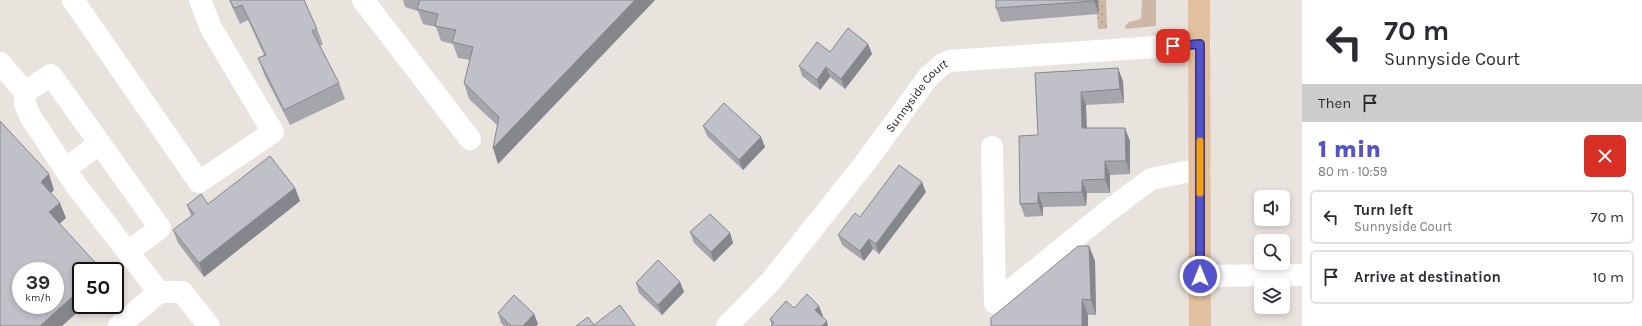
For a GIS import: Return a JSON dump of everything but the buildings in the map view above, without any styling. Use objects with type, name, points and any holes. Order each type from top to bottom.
[{"type":"main road","points":[[1200,0],[1200,326]]},
{"type":"street","points":[[73,0],[199,182],[273,132],[211,28],[200,0]]},
{"type":"street","points":[[363,0],[470,139]]},
{"type":"street","name":"Sunnyside Court","points":[[727,326],[771,281],[865,163],[929,76],[943,64],[950,61],[1200,44]]},
{"type":"street","points":[[0,63],[25,92],[25,104],[30,116],[65,169],[159,292]]},
{"type":"street","points":[[25,92],[51,74],[99,144],[160,228],[128,252]]},
{"type":"street","points":[[65,169],[99,144]]},
{"type":"street","points":[[992,147],[994,303],[1108,211],[1151,180],[1200,169]]},
{"type":"street","points":[[1200,276],[1302,275]]},
{"type":"street","points":[[119,326],[159,292],[182,292],[209,326]]},
{"type":"shaded area","points":[[1096,0],[1106,0],[1107,29],[1098,29]]},
{"type":"shaded area","points":[[1142,0],[1156,0],[1156,26],[1125,29],[1125,26],[1129,22],[1141,19]]},
{"type":"slow traffic","points":[[1200,141],[1200,193]]},
{"type":"route","points":[[1173,46],[1200,44],[1200,276]]}]
